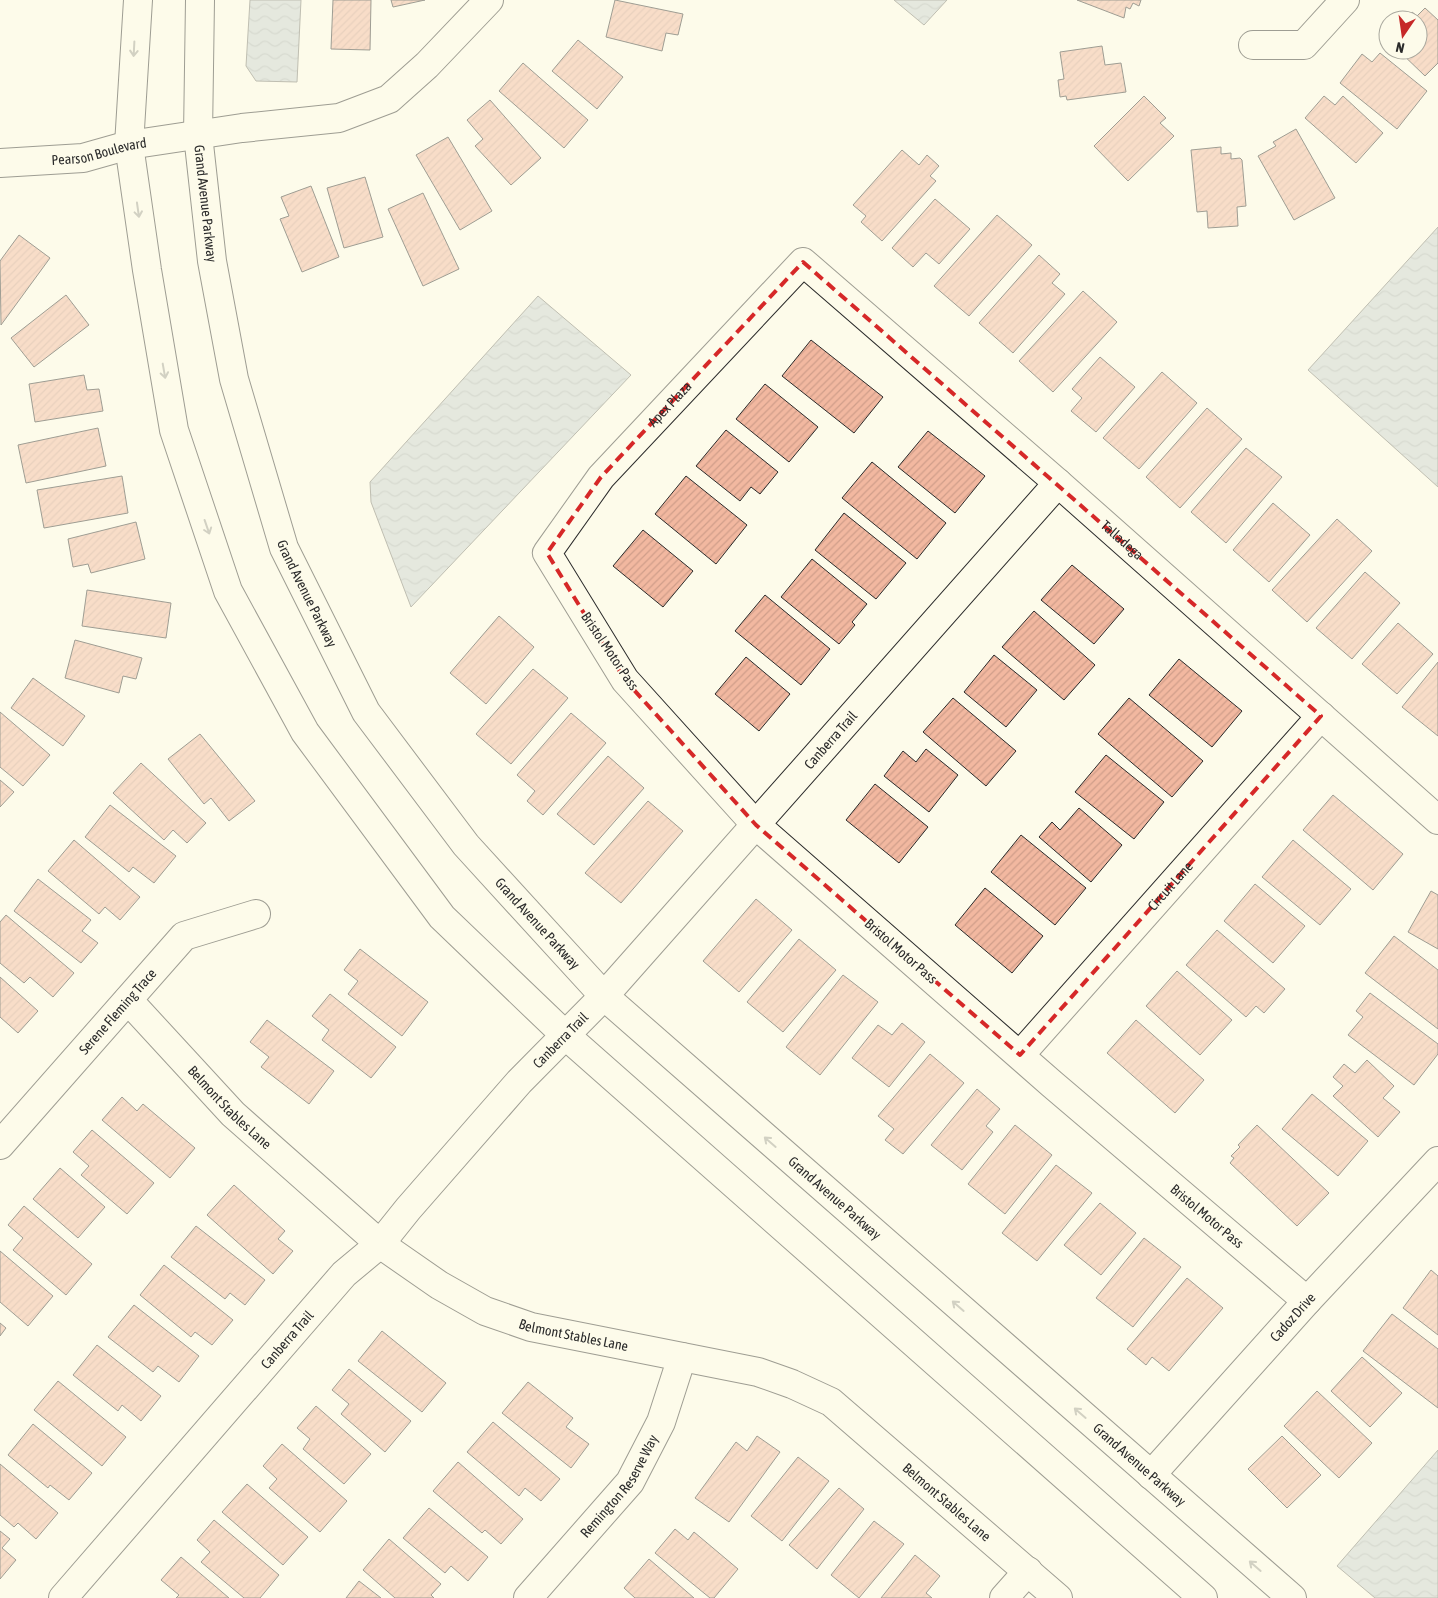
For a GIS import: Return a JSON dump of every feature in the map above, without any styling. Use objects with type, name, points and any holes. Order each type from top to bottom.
[{"type":"street","points":[[138,0],[129,145],[147,270],[174,430],[228,591],[305,732],[442,917],[564,1034],[1203,1598]]},
{"type":"street","name":"Grand Avenue Parkway","points":[[200,0],[198,135],[212,261],[234,379],[284,548],[366,712],[466,846],[604,996],[1292,1598]]},
{"type":"street","name":"Pearson Boulevard","points":[[0,163],[83,158],[129,145],[339,118],[389,98],[427,65],[489,0]]},
{"type":"street","points":[[1253,45],[1304,45],[1345,0]]},
{"type":"street","name":"Talladega","points":[[803,262],[1058,483],[1438,820]]},
{"type":"street","name":"Apex Plaza","points":[[547,554],[601,477],[803,262]]},
{"type":"street","name":"Canberra Trail","points":[[63,1598],[344,1274],[380,1244],[408,1209],[519,1082],[564,1034],[604,996],[1058,483]]},
{"type":"street","name":"Bristol Motor Pass","points":[[547,554],[625,680],[756,825],[1020,1056],[1307,1301]]},
{"type":"street","name":"Circuit Lane","points":[[1020,1056],[1321,716]]},
{"type":"street","name":"Serene Fleming Trace","points":[[0,1145],[184,936],[256,914]]},
{"type":"street","name":"Belmont Stables Lane","points":[[128,1000],[233,1114],[380,1244],[439,1285],[485,1311],[531,1327],[758,1372],[792,1384],[831,1402],[1058,1598]]},
{"type":"street","name":"Cadoz Drive","points":[[1151,1475],[1307,1301],[1438,1161]]},
{"type":"street","name":"Remington Reserve Way","points":[[528,1598],[630,1482],[661,1422],[682,1357]]},
{"type":"street","points":[[1004,1598],[1028,1571]]},
{"type":"highlighted area","points":[[803,262],[1321,716],[1020,1055],[756,825],[625,680],[547,553],[601,477]]},
{"type":"water","points":[[250,0],[301,0],[297,82],[256,81],[246,66]]},
{"type":"water","points":[[894,0],[947,0],[924,25]]},
{"type":"water","points":[[1438,227],[1438,487],[1308,370]]},
{"type":"water","points":[[538,296],[631,375],[411,607],[371,502],[370,482]]},
{"type":"water","points":[[1438,1450],[1438,1598],[1375,1598],[1337,1566]]},
{"type":"building","points":[[333,0],[371,0],[370,50],[331,49]]},
{"type":"building","points":[[391,0],[425,0],[393,7]]},
{"type":"building","points":[[615,0],[683,14],[678,35],[666,33],[662,51],[606,37]]},
{"type":"building","points":[[1077,0],[1141,0],[1139,6],[1133,3],[1130,9],[1126,7],[1124,18]]},
{"type":"building","points":[[1428,11],[1438,20],[1438,63],[1425,76],[1408,60],[1428,60]]},
{"type":"building","points":[[578,40],[623,77],[597,109],[552,71]]},
{"type":"building","points":[[1102,46],[1105,65],[1121,63],[1126,92],[1067,100],[1066,96],[1060,97],[1058,80],[1064,79],[1060,52]]},
{"type":"building","points":[[1362,54],[1372,62],[1378,55],[1378,60],[1389,60],[1427,91],[1397,129],[1340,83]]},
{"type":"building","points":[[523,63],[588,120],[564,148],[499,91]]},
{"type":"building","points":[[1144,96],[1166,118],[1160,123],[1174,136],[1128,181],[1094,146]]},
{"type":"building","points":[[1324,96],[1335,105],[1343,96],[1383,133],[1356,163],[1305,118]]},
{"type":"building","points":[[490,100],[541,158],[511,185],[475,146],[483,139],[467,120]]},
{"type":"building","points":[[1296,129],[1335,198],[1294,220],[1258,156],[1276,146],[1273,142]]},
{"type":"building","points":[[448,137],[492,211],[460,230],[416,155]]},
{"type":"building","points":[[1221,147],[1221,154],[1231,153],[1231,159],[1240,158],[1242,160],[1246,206],[1237,207],[1238,226],[1208,228],[1207,211],[1197,212],[1191,150]]},
{"type":"building","points":[[902,150],[919,165],[927,155],[939,166],[930,176],[936,181],[882,241],[861,222],[866,216],[853,205]]},
{"type":"building","points":[[365,177],[383,237],[344,248],[327,188]]},
{"type":"building","points":[[311,186],[339,257],[302,272],[280,219],[289,216],[281,197]]},
{"type":"building","points":[[423,193],[459,269],[423,286],[388,209]]},
{"type":"building","points":[[935,199],[970,229],[939,264],[926,253],[913,267],[892,248]]},
{"type":"building","points":[[997,215],[1032,245],[969,316],[934,286]]},
{"type":"building","points":[[19,235],[50,258],[1,325],[0,261]]},
{"type":"building","points":[[1039,255],[1060,274],[1052,283],[1065,294],[1013,353],[979,323]]},
{"type":"building","points":[[1083,291],[1117,322],[1053,392],[1019,361]]},
{"type":"building","points":[[66,295],[89,325],[34,367],[11,338]]},
{"type":"building","points":[[811,340],[883,397],[854,433],[782,376]]},
{"type":"building","points":[[1100,357],[1135,387],[1096,432],[1071,411],[1082,398],[1072,389]]},
{"type":"building","points":[[1162,372],[1197,403],[1139,469],[1103,438]]},
{"type":"building","points":[[84,375],[87,390],[99,389],[103,411],[35,422],[29,384]]},
{"type":"building","points":[[765,384],[818,427],[789,462],[736,419]]},
{"type":"building","points":[[1207,408],[1242,439],[1180,508],[1146,477]]},
{"type":"building","points":[[98,428],[106,466],[26,483],[18,445]]},
{"type":"building","points":[[726,430],[778,472],[760,494],[751,487],[740,501],[696,466]]},
{"type":"building","points":[[928,431],[985,476],[955,513],[898,467]]},
{"type":"building","points":[[1246,448],[1282,477],[1226,543],[1191,512]]},
{"type":"building","points":[[872,462],[946,523],[917,559],[842,498]]},
{"type":"building","points":[[122,476],[128,513],[44,528],[37,490]]},
{"type":"building","points":[[686,476],[747,525],[716,564],[655,514]]},
{"type":"building","points":[[1273,503],[1310,535],[1269,582],[1233,550]]},
{"type":"building","points":[[844,513],[906,563],[876,599],[815,550]]},
{"type":"building","points":[[1337,519],[1372,551],[1307,622],[1272,590]]},
{"type":"building","points":[[136,522],[145,559],[91,573],[88,564],[73,567],[68,539]]},
{"type":"building","points":[[643,530],[693,571],[663,607],[613,566]]},
{"type":"building","points":[[812,559],[867,604],[852,622],[855,625],[839,644],[781,597]]},
{"type":"building","points":[[1072,565],[1124,609],[1094,644],[1041,600]]},
{"type":"building","points":[[1365,572],[1400,603],[1352,659],[1316,628]]},
{"type":"building","points":[[87,590],[171,603],[166,638],[82,626]]},
{"type":"building","points":[[765,595],[830,649],[801,685],[735,631]]},
{"type":"building","points":[[1034,611],[1095,665],[1064,700],[1002,647]]},
{"type":"building","points":[[499,616],[534,647],[486,704],[450,673]]},
{"type":"building","points":[[1398,623],[1433,654],[1397,694],[1362,664]]},
{"type":"building","points":[[75,640],[142,658],[136,679],[123,676],[119,693],[65,678]]},
{"type":"building","points":[[994,655],[1037,690],[1006,727],[964,692]]},
{"type":"building","points":[[746,657],[790,694],[759,731],[715,694]]},
{"type":"building","points":[[1179,659],[1242,711],[1212,747],[1149,695]]},
{"type":"building","points":[[1438,662],[1438,736],[1402,707]]},
{"type":"building","points":[[533,669],[568,698],[511,764],[476,734]]},
{"type":"building","points":[[33,678],[85,716],[63,746],[11,708]]},
{"type":"building","points":[[953,698],[1016,751],[986,786],[923,732]]},
{"type":"building","points":[[1129,698],[1203,761],[1172,797],[1098,734]]},
{"type":"building","points":[[0,712],[50,755],[23,786],[0,767]]},
{"type":"building","points":[[571,713],[606,743],[543,815],[527,801],[535,791],[517,775]]},
{"type":"building","points":[[200,734],[255,801],[229,821],[211,798],[204,804],[168,759]]},
{"type":"building","points":[[926,749],[958,775],[929,812],[884,776],[903,751],[916,762]]},
{"type":"building","points":[[1106,755],[1164,802],[1134,839],[1075,792]]},
{"type":"building","points":[[608,756],[644,788],[594,845],[557,814]]},
{"type":"building","points":[[141,763],[206,823],[187,843],[173,830],[164,840],[113,793]]},
{"type":"building","points":[[0,780],[14,792],[0,807]]},
{"type":"building","points":[[875,784],[928,827],[899,863],[846,820]]},
{"type":"building","points":[[1333,795],[1403,854],[1373,890],[1303,830]]},
{"type":"building","points":[[648,801],[683,831],[621,903],[585,873]]},
{"type":"building","points":[[110,805],[176,856],[154,883],[133,867],[129,872],[85,837]]},
{"type":"building","points":[[1079,808],[1122,845],[1091,882],[1039,837],[1052,822],[1060,830]]},
{"type":"building","points":[[1021,835],[1086,888],[1055,925],[991,872]]},
{"type":"building","points":[[74,840],[140,897],[120,920],[105,907],[99,914],[48,871]]},
{"type":"building","points":[[1293,840],[1351,889],[1320,925],[1262,877]]},
{"type":"building","points":[[38,879],[91,920],[82,931],[98,943],[81,963],[14,911]]},
{"type":"building","points":[[1255,884],[1305,926],[1273,963],[1224,921]]},
{"type":"building","points":[[985,888],[1043,936],[1012,973],[955,925]]},
{"type":"building","points":[[1431,891],[1438,895],[1438,949],[1408,932]]},
{"type":"building","points":[[756,899],[792,930],[739,992],[703,961]]},
{"type":"building","points":[[6,915],[74,973],[53,997],[30,977],[24,983],[0,963],[0,922]]},
{"type":"building","points":[[1217,930],[1285,989],[1264,1013],[1256,1006],[1246,1017],[1186,965]]},
{"type":"building","points":[[1394,936],[1438,970],[1438,1029],[1365,973]]},
{"type":"building","points":[[799,939],[836,970],[783,1032],[747,1002]]},
{"type":"building","points":[[360,949],[428,1002],[402,1036],[348,994],[358,981],[344,970]]},
{"type":"building","points":[[1177,971],[1232,1020],[1200,1055],[1146,1006]]},
{"type":"building","points":[[843,975],[878,1002],[820,1075],[786,1047]]},
{"type":"building","points":[[0,977],[38,1011],[18,1033],[0,1017]]},
{"type":"building","points":[[1370,993],[1438,1044],[1438,1054],[1414,1085],[1348,1035],[1363,1017],[1356,1011]]},
{"type":"building","points":[[330,994],[396,1047],[371,1078],[322,1040],[329,1030],[312,1016]]},
{"type":"building","points":[[267,1020],[334,1071],[309,1104],[261,1067],[269,1057],[250,1042]]},
{"type":"building","points":[[1136,1020],[1204,1080],[1175,1113],[1107,1053]]},
{"type":"building","points":[[902,1023],[925,1042],[889,1087],[852,1058],[878,1025],[892,1035]]},
{"type":"building","points":[[930,1054],[964,1083],[903,1154],[885,1140],[894,1129],[878,1116]]},
{"type":"building","points":[[1367,1060],[1394,1086],[1383,1098],[1400,1112],[1378,1137],[1333,1096],[1343,1086],[1333,1077],[1344,1064],[1355,1073]]},
{"type":"building","points":[[977,1089],[1000,1109],[986,1126],[993,1132],[962,1170],[931,1145]]},
{"type":"building","points":[[1312,1094],[1368,1141],[1338,1176],[1282,1129]]},
{"type":"building","points":[[122,1097],[137,1111],[143,1104],[195,1148],[170,1178],[102,1120]]},
{"type":"building","points":[[1015,1125],[1052,1155],[1005,1214],[968,1184]]},
{"type":"building","points":[[1257,1125],[1329,1193],[1297,1226],[1230,1163],[1234,1158],[1231,1156],[1240,1147],[1238,1145]]},
{"type":"building","points":[[92,1130],[154,1183],[127,1214],[81,1175],[89,1166],[73,1152]]},
{"type":"building","points":[[1056,1165],[1092,1193],[1037,1261],[1002,1233]]},
{"type":"building","points":[[60,1168],[105,1207],[78,1238],[33,1199]]},
{"type":"building","points":[[234,1185],[285,1231],[278,1239],[293,1251],[273,1274],[207,1215]]},
{"type":"building","points":[[1100,1203],[1136,1233],[1101,1275],[1064,1245]]},
{"type":"building","points":[[24,1206],[92,1264],[66,1295],[13,1250],[23,1238],[8,1225]]},
{"type":"building","points":[[196,1226],[265,1280],[245,1305],[230,1293],[225,1299],[171,1257]]},
{"type":"building","points":[[1144,1238],[1181,1267],[1133,1327],[1096,1298]]},
{"type":"building","points":[[0,1251],[53,1296],[28,1326],[0,1302]]},
{"type":"building","points":[[164,1265],[233,1320],[212,1345],[195,1332],[191,1337],[140,1295]]},
{"type":"building","points":[[1431,1270],[1438,1276],[1438,1335],[1403,1308]]},
{"type":"building","points":[[1187,1278],[1223,1308],[1169,1371],[1152,1357],[1146,1365],[1127,1349]]},
{"type":"building","points":[[134,1305],[199,1356],[179,1382],[158,1366],[153,1372],[108,1337]]},
{"type":"building","points":[[1392,1314],[1438,1349],[1438,1408],[1363,1351]]},
{"type":"building","points":[[0,1323],[6,1328],[0,1336]]},
{"type":"building","points":[[382,1331],[446,1383],[422,1412],[358,1361]]},
{"type":"building","points":[[97,1345],[161,1396],[141,1421],[122,1405],[118,1411],[73,1375]]},
{"type":"building","points":[[1362,1357],[1402,1393],[1370,1427],[1331,1391]]},
{"type":"building","points":[[349,1369],[411,1421],[385,1452],[341,1414],[349,1404],[332,1390]]},
{"type":"building","points":[[58,1381],[126,1437],[102,1466],[34,1410]]},
{"type":"building","points":[[528,1382],[573,1418],[566,1427],[589,1444],[571,1468],[502,1413]]},
{"type":"building","points":[[1317,1391],[1372,1443],[1339,1478],[1284,1426]]},
{"type":"building","points":[[316,1406],[371,1454],[344,1484],[303,1449],[310,1439],[297,1428]]},
{"type":"building","points":[[493,1422],[560,1479],[541,1501],[525,1488],[519,1496],[467,1452]]},
{"type":"building","points":[[33,1424],[92,1473],[69,1500],[50,1485],[48,1488],[8,1455]]},
{"type":"building","points":[[757,1436],[780,1452],[729,1522],[695,1498],[736,1442],[747,1451]]},
{"type":"building","points":[[1282,1436],[1321,1475],[1287,1508],[1248,1469]]},
{"type":"building","points":[[282,1444],[347,1501],[320,1532],[269,1488],[277,1479],[263,1466]]},
{"type":"building","points":[[798,1457],[829,1481],[782,1541],[751,1516]]},
{"type":"building","points":[[458,1462],[523,1519],[501,1544],[485,1530],[482,1533],[433,1491]]},
{"type":"building","points":[[0,1464],[58,1513],[36,1539],[18,1523],[14,1527],[0,1515]]},
{"type":"building","points":[[247,1484],[308,1537],[283,1565],[222,1512]]},
{"type":"building","points":[[839,1488],[864,1509],[817,1569],[789,1545]]},
{"type":"building","points":[[429,1508],[488,1557],[468,1581],[451,1566],[445,1573],[403,1538]]},
{"type":"building","points":[[214,1520],[279,1575],[260,1598],[244,1598],[201,1562],[210,1552],[197,1540]]},
{"type":"building","points":[[874,1521],[904,1544],[859,1598],[831,1575]]},
{"type":"building","points":[[675,1529],[688,1540],[694,1532],[738,1569],[714,1598],[710,1598],[655,1553]]},
{"type":"building","points":[[0,1531],[10,1539],[2,1548],[16,1560],[0,1579]]},
{"type":"building","points":[[389,1539],[441,1584],[431,1595],[434,1598],[395,1598],[363,1570]]},
{"type":"building","points":[[915,1555],[940,1576],[926,1593],[932,1598],[881,1598]]},
{"type":"building","points":[[181,1557],[229,1598],[176,1598],[179,1595],[161,1580]]},
{"type":"building","points":[[649,1559],[694,1598],[635,1598],[624,1588]]},
{"type":"building","points":[[359,1581],[381,1598],[346,1598]]}]
